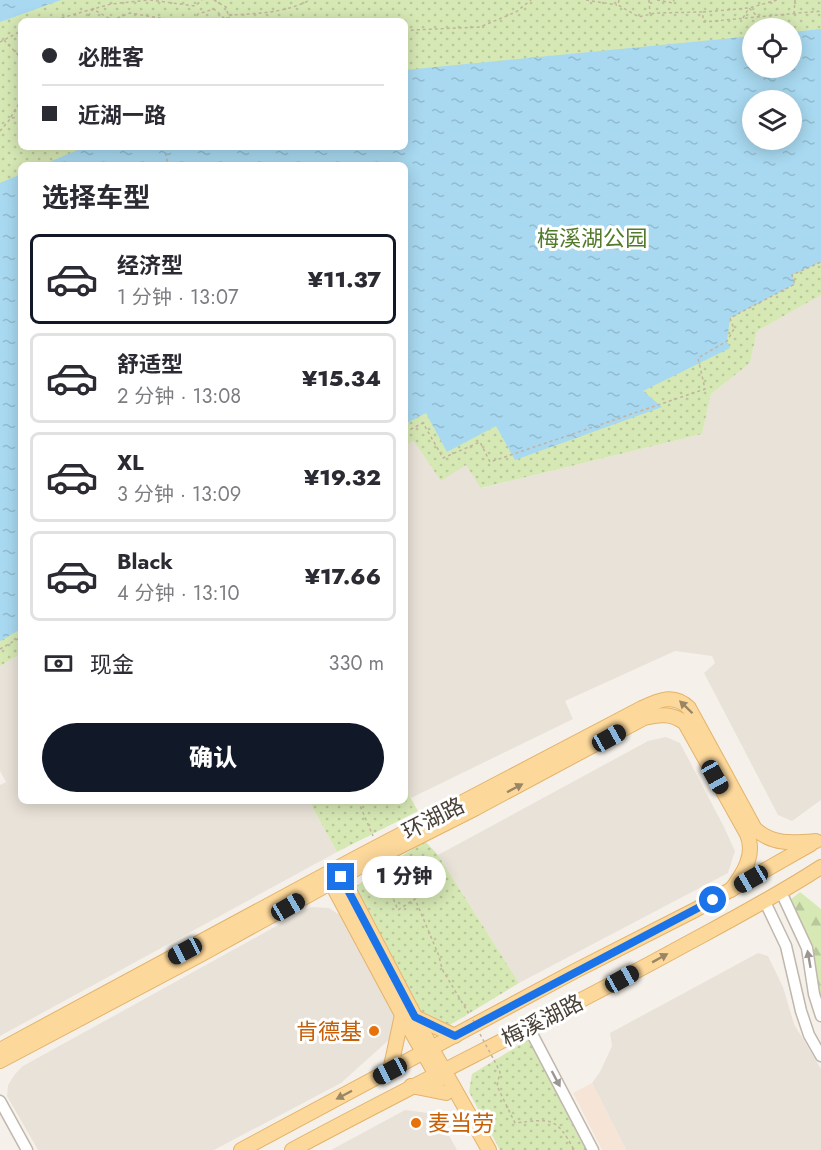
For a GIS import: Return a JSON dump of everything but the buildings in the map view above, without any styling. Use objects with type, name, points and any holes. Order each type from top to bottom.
[{"type":"main road","name":"环湖路","points":[[3,1056],[642,708],[667,699],[683,702],[689,708],[755,829],[772,841],[795,843],[818,840]]},
{"type":"main road","name":"环湖路","points":[[381,850],[476,808],[644,718],[664,714],[672,715],[686,723],[750,842],[751,848],[746,864],[730,890]]},
{"type":"main road","name":"梅溪湖路","points":[[241,1150],[730,890],[818,840]]},
{"type":"main road","name":"梅溪湖路","points":[[292,1150],[439,1071],[529,1028],[765,902],[821,867]]},
{"type":"main road","points":[[334,875],[450,1091],[478,1150]]},
{"type":"main road","points":[[408,1016],[455,1036]]},
{"type":"main road","points":[[390,1071],[408,1016]]},
{"type":"main road","points":[[450,1091],[461,1061]]},
{"type":"main road","points":[[411,1086],[450,1091],[489,1150]]},
{"type":"street","points":[[781,892],[807,948],[814,993],[821,1016]]},
{"type":"street","points":[[765,902],[786,946],[801,1011],[809,1035],[821,1056]]},
{"type":"street","points":[[529,1028],[593,1150]]},
{"type":"street","points":[[0,1068],[3,1056]]},
{"type":"street","points":[[0,1101],[27,1150]]},
{"type":"street","points":[[0,1112],[21,1150]]},
{"type":"path","points":[[61,18],[111,4],[150,0],[195,6],[202,0]]},
{"type":"path","points":[[214,0],[225,7],[229,18]]},
{"type":"path","points":[[228,15],[269,14],[310,0]]},
{"type":"path","points":[[408,31],[480,27],[516,12],[531,0]]},
{"type":"path","points":[[586,0],[618,5],[639,17],[651,14],[749,8],[777,0]]},
{"type":"path","points":[[618,0],[618,5]]},
{"type":"path","points":[[649,0],[651,14]]},
{"type":"path","points":[[657,0],[673,3],[674,0]]},
{"type":"path","points":[[794,15],[795,0]]},
{"type":"path","points":[[195,6],[198,14]]},
{"type":"path","points":[[749,8],[758,17]]},
{"type":"path","points":[[743,18],[749,8]]},
{"type":"path","points":[[87,18],[93,9]]},
{"type":"path","points":[[93,9],[109,18]]},
{"type":"path","points":[[196,18],[198,14],[214,9],[223,18]]},
{"type":"path","points":[[743,18],[821,11]]},
{"type":"path","points":[[702,12],[704,22],[742,18]]},
{"type":"path","points":[[117,18],[130,13],[160,18]]},
{"type":"path","points":[[0,42],[18,33]]},
{"type":"path","points":[[4,40],[18,55]]},
{"type":"path","points":[[0,131],[18,105]]},
{"type":"path","points":[[11,118],[18,117]]},
{"type":"path","points":[[408,430],[423,423],[443,458],[480,442],[490,462],[705,389],[698,358],[727,341],[734,329],[730,318],[795,284],[792,275],[821,262]]},
{"type":"path","points":[[0,649],[18,639]]},
{"type":"path","points":[[359,804],[403,893],[393,898],[398,910],[415,900],[442,969],[478,1031]]},
{"type":"path","points":[[480,1034],[500,1072],[497,1086],[515,1123],[542,1120],[553,1122],[564,1132],[574,1150]]},
{"type":"shaded area","points":[[821,295],[821,800],[792,821],[778,815],[704,673],[715,663],[712,656],[675,651],[565,701],[573,719],[411,798],[408,793],[408,443],[413,440],[466,465],[482,488],[702,434],[711,394],[750,363],[757,331]]},
{"type":"shaded area","points":[[18,656],[18,804],[311,804],[337,852],[0,1036],[0,785],[6,782],[0,771],[0,666]]},
{"type":"shaded area","points":[[666,737],[680,743],[735,851],[728,873],[519,983],[438,855],[648,741]]},
{"type":"shaded area","points":[[311,907],[329,908],[340,915],[392,1010],[395,1020],[391,1038],[341,1083],[214,1150],[38,1150],[7,1096],[8,1085],[23,1066]]},
{"type":"shaded area","points":[[758,953],[768,956],[783,987],[794,1024],[821,1069],[821,1150],[626,1150],[592,1083],[600,1072],[612,1046],[610,1033]]},
{"type":"shaded area","points":[[592,1083],[626,1150],[602,1150],[573,1093]]},
{"type":"shaded area","points":[[405,1110],[428,1113],[440,1119],[457,1150],[331,1150]]},
{"type":"green space","name":"梅溪湖公园","points":[[0,0],[821,0],[821,295],[757,331],[750,363],[711,394],[702,434],[481,488],[466,465],[441,481],[414,441],[408,444],[408,162],[18,162],[18,656],[0,666]]},
{"type":"green space","points":[[408,793],[418,811],[337,852],[311,804],[408,804]]},
{"type":"green space","points":[[425,841],[438,855],[519,983],[450,1025],[421,1011],[356,886]]},
{"type":"green space","points":[[800,892],[821,909],[821,1005],[790,900]]},
{"type":"green space","points":[[529,1039],[587,1150],[500,1150],[469,1092],[472,1074]]},
{"type":"water","points":[[0,0],[61,0],[0,22]]},
{"type":"water","name":"梅溪湖公园","points":[[821,29],[821,262],[792,275],[795,284],[730,318],[727,341],[730,348],[643,391],[662,407],[515,460],[496,426],[447,452],[426,413],[408,422],[408,162],[49,162],[78,150],[408,150],[408,70],[742,37],[742,78],[802,78],[802,31]]},
{"type":"water","points":[[18,175],[18,631],[0,641],[0,183]]},
{"type":"place","name":"肯德基","points":[[374,1031]]},
{"type":"place","name":"麦当劳","points":[[416,1123]]},
{"type":"route","points":[[341,877],[415,1017],[455,1036],[713,900]]}]
